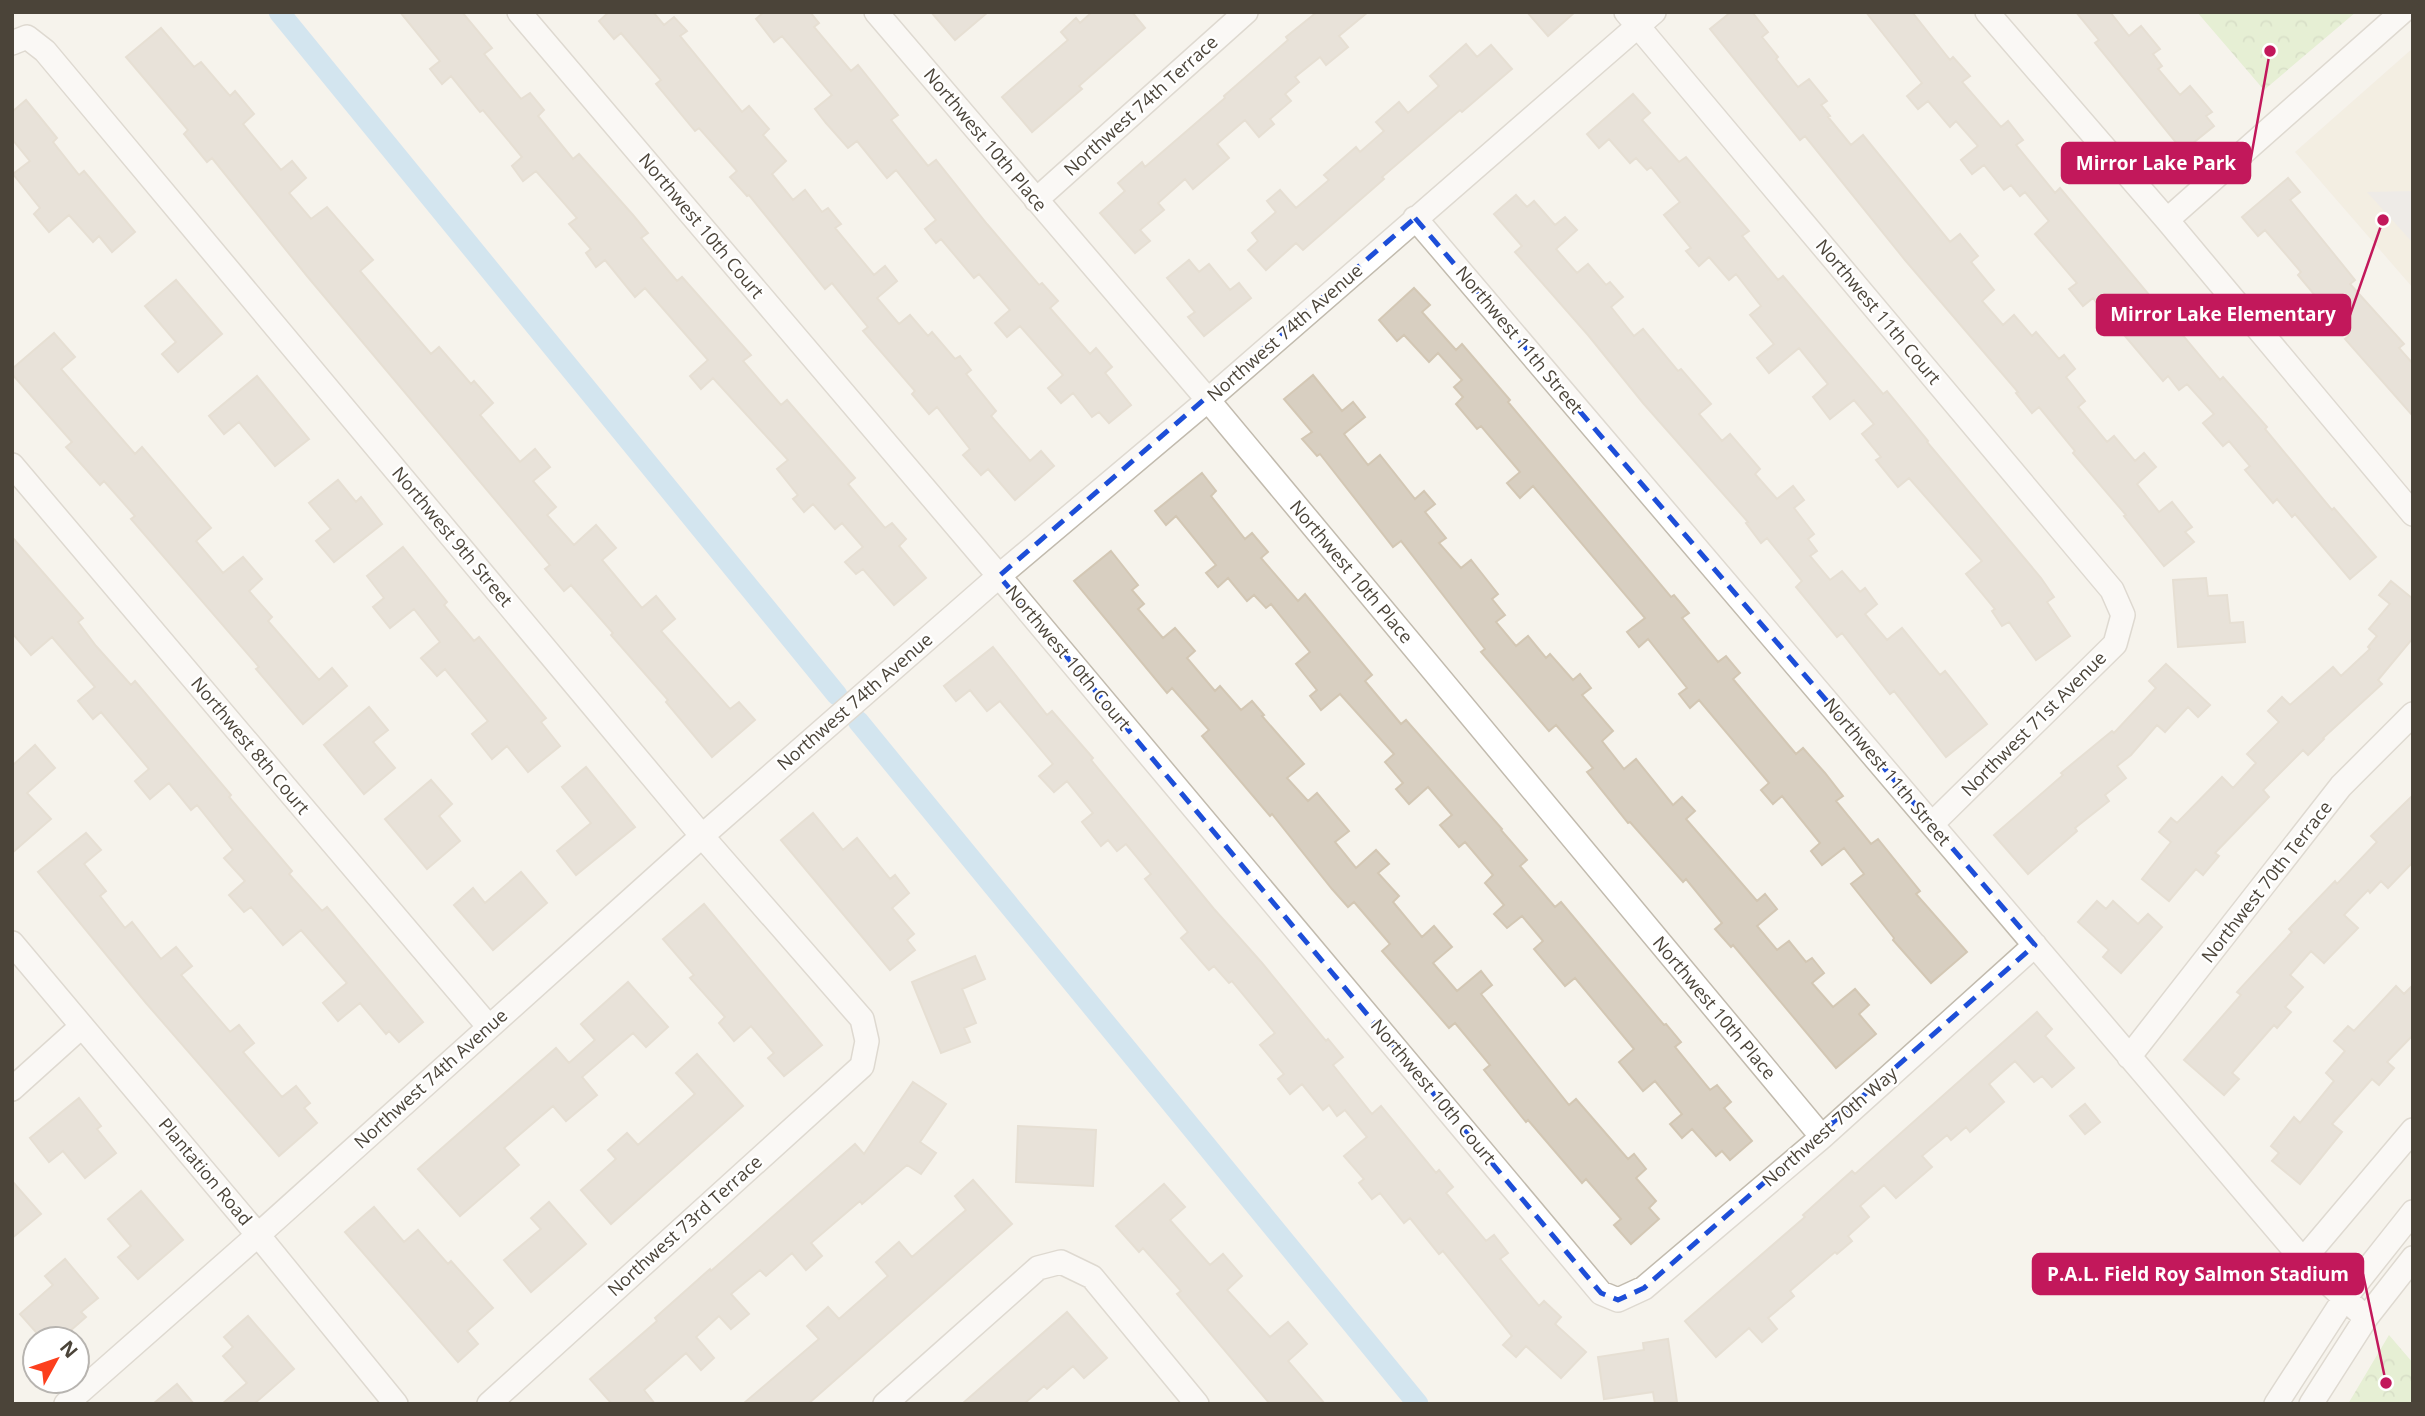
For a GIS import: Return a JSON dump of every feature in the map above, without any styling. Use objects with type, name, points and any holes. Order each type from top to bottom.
[{"type":"street","name":"Northwest 10th Court","points":[[519,12],[999,576],[1601,1293],[1618,1300]]},
{"type":"street","name":"Northwest 10th Place","points":[[876,12],[1208,400],[1822,1137]]},
{"type":"street","name":"Northwest 74th Terrace","points":[[1036,200],[1246,12]]},
{"type":"street","points":[[1987,12],[2167,220],[2413,514]]},
{"type":"street","points":[[2167,220],[2402,12]]},
{"type":"street","name":"Northwest 74th Avenue","points":[[66,1404],[702,836],[999,576],[1208,400],[1639,17]]},
{"type":"street","name":"Northwest 11th Court","points":[[1639,17],[2112,590],[2123,615]]},
{"type":"street","name":"Northwest 9th Street","points":[[20,40],[45,51],[702,836],[862,1019],[867,1041]]},
{"type":"street","name":"Northwest 11th Street","points":[[1415,218],[2303,1260],[2366,1318]]},
{"type":"street","name":"Northwest 8th Court","points":[[12,465],[489,1027]]},
{"type":"street","name":"Northwest 71st Avenue","points":[[1932,824],[2115,644],[2123,615]]},
{"type":"street","name":"Northwest 70th Terrace","points":[[2129,1057],[2341,786],[2413,714]]},
{"type":"street","name":"Plantation Road","points":[[12,943],[258,1235],[396,1404]]},
{"type":"street","name":"Northwest 70th Way","points":[[1618,1300],[1644,1288],[1822,1137],[2035,945]]},
{"type":"street","points":[[12,1088],[82,1026]]},
{"type":"street","name":"Northwest 73rd Terrace","points":[[489,1404],[862,1066],[867,1041]]},
{"type":"street","points":[[2303,1260],[2413,1130]]},
{"type":"street","points":[[2276,1404],[2344,1299],[2413,1212]]},
{"type":"street","points":[[2311,1404],[2366,1318],[2413,1258]]},
{"type":"street","points":[[886,1404],[1038,1268],[1060,1262],[1092,1277],[1197,1404]]},
{"type":"highlighted area","points":[[1415,218],[2035,945],[1644,1288],[1618,1300],[1601,1293],[999,576]]},
{"type":"shaded area","points":[[2413,48],[2413,288],[2295,152]]},
{"type":"shaded area","points":[[2413,191],[2413,243],[2367,192]]},
{"type":"green space","points":[[2197,12],[2356,12],[2264,90]]},
{"type":"green space","points":[[2389,1335],[2413,1363],[2413,1404],[2348,1404]]},
{"type":"building","points":[[400,12],[462,12],[492,48],[484,54],[521,99],[530,93],[544,110],[538,116],[573,159],[579,154],[648,233],[641,238],[677,281],[682,277],[751,355],[743,361],[781,405],[787,400],[855,478],[848,484],[885,528],[892,523],[906,539],[899,546],[926,578],[894,605],[863,569],[856,574],[845,562],[863,547],[842,523],[835,529],[813,504],[804,512],[793,499],[798,495],[777,469],[788,460],[713,378],[701,389],[690,376],[708,360],[645,288],[635,297],[605,260],[596,267],[586,253],[591,249],[569,224],[577,218],[536,171],[523,181],[512,166],[522,157],[451,76],[442,84],[430,69],[440,61]]},
{"type":"building","points":[[609,12],[653,12],[664,25],[674,17],[687,31],[680,36],[742,112],[749,106],[769,129],[763,135],[786,161],[772,174],[793,200],[805,190],[822,212],[828,208],[841,224],[835,228],[874,275],[885,266],[897,281],[877,298],[899,324],[910,315],[928,336],[932,332],[955,359],[960,356],[971,370],[966,374],[996,411],[991,416],[1030,461],[1041,451],[1054,466],[1015,500],[988,469],[981,475],[963,455],[970,449],[937,407],[929,414],[912,394],[915,391],[863,331],[868,327],[832,283],[825,289],[749,195],[747,196],[730,177],[737,171],[699,128],[695,131],[656,84],[661,80],[621,33],[614,39],[599,21]]},
{"type":"building","points":[[764,12],[810,12],[819,23],[814,27],[851,71],[858,65],[898,115],[891,120],[928,166],[936,160],[1039,285],[1042,283],[1058,301],[1050,308],[1090,354],[1096,348],[1112,367],[1105,373],[1131,405],[1109,423],[1099,412],[1092,417],[1073,393],[1061,403],[1048,388],[1063,375],[1020,326],[1007,337],[995,323],[1010,310],[979,274],[974,278],[941,239],[936,243],[925,229],[936,220],[896,170],[887,178],[857,141],[848,148],[826,123],[815,109],[832,95],[782,36],[774,42],[756,19]]},
{"type":"building","points":[[931,12],[988,12],[955,40]]},
{"type":"building","points":[[1092,12],[1132,12],[1145,28],[1079,86],[1082,89],[1032,132],[1002,97],[1068,40],[1061,32],[1076,18],[1080,23]]},
{"type":"building","points":[[1317,12],[1368,12],[1339,36],[1348,47],[1326,65],[1320,57],[1295,77],[1299,82],[1285,94],[1291,101],[1270,119],[1274,124],[1259,137],[1245,120],[1217,144],[1229,158],[1193,189],[1185,179],[1158,203],[1164,210],[1140,230],[1150,241],[1135,253],[1100,213],[1125,191],[1118,183],[1142,162],[1145,167],[1225,98],[1224,96],[1288,40],[1286,37]]},
{"type":"building","points":[[1527,12],[1575,12],[1548,36]]},
{"type":"building","points":[[1731,12],[1752,12],[1768,32],[1762,37],[1778,57],[1776,59],[1798,87],[1809,79],[1827,101],[1821,105],[1830,116],[1828,117],[1851,145],[1863,135],[1950,242],[1960,234],[1978,256],[1971,262],[1994,290],[1982,301],[2003,325],[2014,315],[2032,336],[2036,332],[2059,359],[2064,355],[2075,369],[2066,377],[2085,401],[2078,407],[2107,442],[2114,436],[2135,461],[2144,453],[2156,467],[2137,484],[2159,512],[2172,502],[2192,527],[2185,532],[2194,542],[2164,566],[2039,407],[2032,413],[2016,393],[2018,392],[1905,260],[1805,136],[1800,140],[1710,29]]},
{"type":"building","points":[[1866,12],[1912,12],[1950,60],[1953,57],[1970,76],[1962,82],[2001,127],[2008,121],[2023,140],[2016,145],[2055,193],[2060,188],[2220,380],[2223,377],[2267,427],[2265,429],[2332,510],[2334,508],[2376,557],[2350,579],[2295,514],[2292,517],[2277,499],[2273,503],[2245,470],[2250,466],[2229,441],[2223,446],[2203,423],[2214,414],[2187,384],[2179,390],[2168,376],[2163,381],[2093,298],[2083,306],[2069,289],[2077,283],[2035,234],[2049,221],[2025,192],[2020,196],[2011,185],[2004,190],[1984,165],[1972,174],[1961,160],[1978,146],[1956,121],[1950,127],[1928,101],[1918,109],[1907,96],[1922,83]]},
{"type":"building","points":[[2076,12],[2110,12],[2129,36],[2141,26],[2160,49],[2153,54],[2162,66],[2158,69],[2180,95],[2190,86],[2212,112],[2206,116],[2214,126],[2183,151],[2095,43],[2099,40]]},
{"type":"building","points":[[161,28],[194,67],[201,62],[230,96],[235,91],[254,114],[243,124],[281,170],[292,161],[306,178],[289,193],[311,219],[327,207],[373,260],[360,271],[431,354],[439,347],[471,384],[474,381],[493,403],[480,415],[520,462],[535,449],[550,467],[533,481],[556,507],[547,515],[574,545],[596,525],[616,548],[602,560],[642,608],[656,596],[675,619],[661,631],[730,709],[739,702],[755,720],[712,757],[666,702],[668,700],[571,585],[564,591],[545,569],[550,565],[307,276],[212,158],[207,162],[184,134],[188,130],[126,57]]},
{"type":"building","points":[[1466,44],[1477,57],[1491,45],[1512,69],[1382,177],[1384,179],[1303,250],[1296,243],[1266,270],[1248,250],[1258,241],[1252,233],[1276,212],[1267,201],[1280,190],[1296,208],[1329,180],[1324,175],[1356,147],[1360,152],[1384,131],[1376,122],[1399,102],[1408,113],[1439,86],[1430,76]]},
{"type":"building","points":[[1633,94],[1650,113],[1642,120],[1679,162],[1686,157],[1749,231],[1742,236],[1778,280],[1783,276],[1883,394],[1887,391],[2041,578],[2054,597],[2047,602],[2070,636],[2036,660],[2009,622],[2002,626],[1992,611],[1995,609],[1966,574],[1982,561],[1909,478],[1898,487],[1876,460],[1881,457],[1862,434],[1874,424],[1854,400],[1830,419],[1813,397],[1828,384],[1799,348],[1769,373],[1757,358],[1774,344],[1750,315],[1761,306],[1736,274],[1729,280],[1709,257],[1699,266],[1686,251],[1691,248],[1664,215],[1680,202],[1651,167],[1647,170],[1636,158],[1630,163],[1609,139],[1599,148],[1587,134]]},
{"type":"building","points":[[26,100],[57,138],[53,142],[79,175],[84,171],[135,232],[112,252],[99,236],[93,242],[69,215],[49,232],[34,214],[40,208],[13,174],[30,161],[12,139],[12,112]]},
{"type":"building","points":[[2288,178],[2300,192],[2290,200],[2355,280],[2350,284],[2404,344],[2399,348],[2413,364],[2413,416],[2345,339],[2349,336],[2298,275],[2301,272],[2265,230],[2258,236],[2242,217]]},
{"type":"building","points":[[1516,195],[1527,207],[1534,201],[1555,225],[1565,217],[1577,230],[1556,249],[1577,273],[1588,264],[1606,285],[1610,282],[1623,297],[1611,307],[1634,336],[1643,329],[1678,371],[1681,369],[1711,404],[1699,414],[1722,441],[1730,434],[1760,469],[1755,474],[1777,499],[1793,486],[1804,500],[1794,508],[1814,534],[1808,539],[1817,551],[1810,556],[1830,580],[1842,571],[1860,592],[1865,588],[1877,604],[1865,614],[1887,640],[1902,628],[1940,675],[1945,671],[1987,724],[1946,757],[1894,691],[1890,694],[1842,633],[1837,637],[1796,587],[1802,581],[1767,538],[1761,543],[1746,523],[1748,522],[1515,252],[1522,246],[1494,214]]},
{"type":"building","points":[[1189,260],[1199,272],[1209,264],[1230,290],[1239,283],[1251,298],[1204,336],[1188,317],[1195,312],[1167,278]]},
{"type":"building","points":[[176,280],[222,334],[178,372],[162,354],[176,342],[145,306]]},
{"type":"building","points":[[1414,288],[1430,305],[1422,312],[1456,350],[1462,344],[1510,400],[1508,402],[1671,597],[1674,595],[1689,613],[1682,618],[1718,662],[1726,656],[1740,673],[1733,679],[1796,754],[1803,748],[1825,773],[1843,796],[1836,801],[1871,844],[1878,839],[1920,891],[1916,894],[1967,952],[1931,983],[1893,940],[1851,884],[1864,874],[1844,848],[1822,865],[1811,851],[1820,843],[1782,796],[1773,804],[1761,790],[1769,783],[1699,700],[1690,708],[1679,694],[1687,688],[1648,639],[1639,647],[1627,632],[1645,618],[1533,486],[1520,498],[1507,483],[1520,472],[1481,426],[1477,429],[1456,404],[1463,397],[1454,387],[1462,380],[1438,353],[1429,362],[1404,335],[1397,341],[1379,320]]},
{"type":"building","points":[[54,333],[75,357],[61,369],[135,454],[142,447],[211,528],[196,541],[223,573],[243,557],[262,579],[249,591],[272,617],[268,621],[319,680],[332,668],[347,686],[303,724],[256,669],[259,667],[131,519],[135,516],[104,481],[100,485],[66,447],[72,442],[12,374],[12,369]]},
{"type":"building","points":[[1313,375],[1342,411],[1353,402],[1365,417],[1344,434],[1368,465],[1380,455],[1415,499],[1424,491],[1435,504],[1425,512],[1446,538],[1439,543],[1461,568],[1471,560],[1498,594],[1492,599],[1505,615],[1496,622],[1516,646],[1528,636],[1546,658],[1550,654],[1573,680],[1580,674],[1591,688],[1582,695],[1613,731],[1602,741],[1624,769],[1636,759],[1673,805],[1682,797],[1695,811],[1686,819],[1757,901],[1765,894],[1777,909],[1757,926],[1777,950],[1789,941],[1806,962],[1812,958],[1824,973],[1812,983],[1833,1007],[1855,989],[1869,1005],[1859,1014],[1876,1034],[1836,1068],[1733,945],[1731,947],[1715,929],[1722,923],[1686,879],[1683,882],[1630,822],[1628,823],[1587,772],[1593,768],[1556,725],[1549,731],[1481,652],[1485,649],[1401,541],[1393,547],[1320,454],[1317,456],[1302,439],[1312,432],[1284,399]]},
{"type":"building","points":[[257,376],[309,439],[275,466],[239,422],[224,434],[209,416]]},
{"type":"building","points":[[1202,473],[1216,491],[1211,496],[1245,539],[1252,533],[1268,552],[1261,558],[1298,601],[1305,594],[1372,675],[1365,681],[1401,724],[1406,720],[1502,829],[1527,860],[1520,866],[1555,907],[1561,902],[1664,1025],[1666,1024],[1681,1042],[1675,1047],[1710,1090],[1717,1085],[1731,1102],[1724,1108],[1752,1141],[1730,1160],[1722,1151],[1716,1156],[1692,1129],[1682,1138],[1670,1124],[1682,1114],[1655,1081],[1643,1091],[1619,1062],[1634,1049],[1575,978],[1565,986],[1534,949],[1543,941],[1522,916],[1507,928],[1494,914],[1504,905],[1485,883],[1493,875],[1465,842],[1459,847],[1440,825],[1452,815],[1428,787],[1409,804],[1396,789],[1403,783],[1385,762],[1394,754],[1340,694],[1321,710],[1310,696],[1317,690],[1296,664],[1310,652],[1271,604],[1266,608],[1254,595],[1247,601],[1228,578],[1218,587],[1206,573],[1216,565],[1176,516],[1166,525],[1155,511]]},
{"type":"building","points":[[338,480],[356,502],[361,497],[382,524],[334,562],[316,541],[331,529],[309,503]]},
{"type":"building","points":[[12,537],[83,618],[78,622],[96,646],[131,685],[135,681],[231,795],[229,797],[292,871],[289,874],[322,911],[327,907],[423,1022],[399,1042],[389,1031],[386,1034],[360,1003],[338,1021],[323,1003],[347,983],[301,930],[283,945],[251,907],[244,912],[229,895],[245,881],[224,858],[233,850],[197,805],[191,810],[169,783],[150,799],[135,781],[149,769],[101,712],[93,719],[78,701],[95,687],[52,637],[31,655],[12,633]]},
{"type":"building","points":[[403,547],[447,602],[444,605],[474,641],[479,637],[546,718],[541,722],[560,746],[528,772],[507,746],[492,759],[472,734],[488,721],[445,669],[437,676],[421,658],[440,642],[414,609],[390,628],[373,607],[384,598],[367,576]]},
{"type":"building","points":[[1111,551],[1138,585],[1132,590],[1144,604],[1138,609],[1163,638],[1175,628],[1195,651],[1187,658],[1215,691],[1220,686],[1241,710],[1252,701],[1304,764],[1287,778],[1308,801],[1317,793],[1349,831],[1335,842],[1356,868],[1376,850],[1389,864],[1378,873],[1399,896],[1393,902],[1422,937],[1434,926],[1452,947],[1433,963],[1457,991],[1481,971],[1492,985],[1481,994],[1569,1105],[1576,1099],[1628,1159],[1634,1154],[1646,1169],[1636,1178],[1656,1201],[1649,1208],[1659,1219],[1631,1244],[1614,1225],[1621,1219],[1586,1179],[1582,1183],[1528,1120],[1526,1122],[1484,1070],[1490,1065],[1455,1023],[1449,1028],[1382,951],[1390,944],[1354,902],[1348,907],[1332,889],[1272,814],[1270,816],[1202,736],[1209,730],[1172,688],[1167,693],[1074,581]]},
{"type":"building","points":[[2206,578],[2208,596],[2227,595],[2230,623],[2243,622],[2245,642],[2178,647],[2173,580]]},
{"type":"building","points":[[2391,581],[2413,599],[2413,638],[2378,680],[2382,684],[2308,755],[2303,750],[2263,790],[2269,797],[2215,853],[2219,856],[2203,875],[2196,869],[2169,901],[2142,879],[2171,842],[2159,832],[2171,818],[2177,823],[2222,777],[2233,788],[2256,763],[2247,754],[2279,722],[2268,711],[2282,697],[2290,705],[2333,667],[2341,676],[2370,649],[2368,647],[2377,636],[2369,629],[2390,604],[2379,595]]},
{"type":"building","points":[[993,647],[1047,715],[1052,711],[1093,758],[1091,760],[1214,909],[1326,1041],[1328,1039],[1343,1057],[1333,1065],[1372,1114],[1381,1106],[1436,1173],[1439,1170],[1453,1187],[1446,1193],[1486,1241],[1494,1235],[1508,1253],[1500,1259],[1539,1306],[1544,1301],[1561,1317],[1555,1324],[1586,1352],[1561,1378],[1526,1346],[1516,1357],[1503,1345],[1512,1336],[1443,1251],[1439,1254],[1410,1218],[1404,1223],[1380,1193],[1372,1199],[1359,1183],[1364,1179],[1344,1156],[1367,1137],[1345,1110],[1337,1116],[1329,1105],[1323,1110],[1302,1084],[1290,1094],[1278,1079],[1284,1074],[1260,1045],[1275,1033],[1232,981],[1229,983],[1214,966],[1209,970],[1181,938],[1188,932],[1145,879],[1151,874],[1126,844],[1117,851],[1108,840],[1101,846],[1082,822],[1093,813],[1067,781],[1054,792],[1039,776],[1053,764],[1000,701],[987,711],[970,690],[956,701],[944,686]]},
{"type":"building","points":[[2166,664],[2210,705],[2198,717],[2188,707],[2165,732],[2157,725],[2131,755],[2117,766],[2126,778],[2105,795],[2109,801],[2075,828],[2077,831],[2028,874],[1994,835],[2063,775],[2061,773],[2112,731],[2114,733],[2156,688],[2149,681]]},
{"type":"building","points":[[369,707],[388,730],[373,742],[395,768],[364,794],[324,745]]},
{"type":"building","points":[[35,745],[55,768],[27,793],[51,819],[12,853],[12,766]]},
{"type":"building","points":[[586,767],[635,827],[576,875],[557,851],[591,823],[562,787]]},
{"type":"building","points":[[431,780],[452,804],[439,816],[460,841],[427,869],[385,819]]},
{"type":"building","points":[[2413,795],[2413,862],[2388,888],[2381,881],[2370,893],[2368,890],[2344,915],[2358,928],[2324,963],[2311,951],[2290,975],[2303,987],[2285,1007],[2291,1012],[2277,1028],[2274,1025],[2232,1073],[2239,1079],[2224,1095],[2184,1060],[2241,995],[2237,992],[2292,932],[2289,929],[2377,842],[2371,836]]},
{"type":"building","points":[[813,813],[843,850],[857,838],[890,879],[895,875],[909,893],[892,908],[914,934],[907,940],[915,950],[890,970],[781,840]]},
{"type":"building","points":[[86,833],[101,850],[84,864],[106,891],[100,896],[125,928],[132,922],[161,959],[176,947],[192,966],[181,975],[230,1032],[239,1025],[254,1043],[243,1052],[282,1097],[296,1086],[310,1103],[304,1108],[317,1123],[279,1156],[146,1003],[38,872]]},
{"type":"building","points":[[521,872],[547,903],[493,950],[454,905],[473,888],[485,903]]},
{"type":"building","points":[[2097,901],[2106,909],[2113,901],[2138,924],[2148,914],[2162,927],[2121,973],[2103,957],[2109,950],[2078,922]]},
{"type":"building","points":[[704,904],[822,1045],[784,1076],[768,1058],[774,1053],[751,1026],[734,1041],[719,1023],[725,1017],[690,978],[694,975],[663,939]]},
{"type":"building","points":[[975,956],[985,979],[962,989],[976,1023],[964,1028],[970,1042],[941,1053],[912,982]]},
{"type":"building","points":[[628,982],[668,1027],[646,1047],[633,1033],[582,1077],[597,1095],[566,1121],[553,1106],[504,1148],[519,1165],[460,1216],[418,1169],[556,1048],[569,1063],[595,1040],[581,1024]]},
{"type":"building","points":[[2413,985],[2413,1035],[2387,1062],[2394,1068],[2379,1085],[2372,1079],[2332,1124],[2342,1132],[2300,1184],[2272,1161],[2279,1153],[2271,1146],[2294,1117],[2300,1123],[2334,1081],[2326,1073],[2345,1051],[2334,1041],[2348,1026],[2354,1031],[2396,986],[2404,994]]},
{"type":"building","points":[[2037,1012],[2052,1029],[2045,1036],[2074,1068],[2052,1087],[2042,1076],[2034,1082],[2015,1061],[1989,1084],[2004,1102],[1970,1132],[1966,1127],[1951,1140],[1947,1135],[1922,1156],[1932,1167],[1896,1198],[1884,1185],[1860,1206],[1869,1217],[1848,1236],[1852,1241],[1837,1254],[1835,1252],[1790,1291],[1794,1296],[1768,1318],[1777,1329],[1762,1342],[1749,1328],[1716,1357],[1685,1321],[1805,1217],[1803,1215],[1852,1171],[1855,1174]]},
{"type":"building","points":[[697,1054],[743,1106],[611,1224],[581,1190],[616,1159],[608,1150],[627,1133],[638,1145],[695,1094],[676,1073]]},
{"type":"building","points":[[913,1082],[946,1104],[920,1142],[936,1153],[921,1174],[907,1165],[862,1204],[860,1201],[811,1243],[822,1256],[806,1270],[792,1253],[766,1276],[760,1270],[731,1294],[749,1314],[731,1329],[719,1316],[696,1337],[714,1358],[701,1370],[686,1353],[644,1390],[655,1404],[612,1404],[590,1379],[657,1321],[655,1318],[710,1269],[711,1271],[855,1144],[864,1154]]},
{"type":"building","points":[[79,1098],[101,1126],[97,1129],[116,1153],[85,1178],[63,1151],[49,1162],[30,1138]]},
{"type":"building","points":[[2085,1104],[2100,1122],[2085,1134],[2070,1116]]},
{"type":"building","points":[[1018,1126],[1096,1130],[1093,1186],[1016,1182]]},
{"type":"building","points":[[973,1180],[1012,1224],[808,1404],[743,1404],[819,1339],[807,1326],[828,1307],[839,1319],[888,1276],[876,1262],[899,1242],[912,1257],[966,1210],[955,1196]]},
{"type":"building","points":[[12,1181],[41,1214],[12,1238]]},
{"type":"building","points":[[1164,1184],[1185,1207],[1170,1220],[1210,1265],[1223,1254],[1242,1276],[1227,1290],[1270,1337],[1288,1322],[1307,1344],[1288,1361],[1325,1404],[1270,1404],[1177,1294],[1181,1291],[1143,1248],[1139,1252],[1116,1226]]},
{"type":"building","points":[[141,1191],[183,1240],[138,1279],[118,1257],[131,1246],[108,1219]]},
{"type":"building","points":[[549,1202],[586,1244],[531,1292],[504,1260],[541,1229],[531,1218]]},
{"type":"building","points":[[374,1207],[404,1242],[418,1230],[448,1264],[451,1261],[493,1308],[467,1331],[478,1344],[458,1362],[345,1232]]},
{"type":"building","points":[[65,1259],[98,1298],[81,1312],[86,1317],[77,1325],[30,1325],[20,1314],[53,1285],[45,1276]]},
{"type":"building","points":[[1067,1312],[1107,1358],[1084,1378],[1073,1366],[1047,1389],[1044,1386],[1024,1404],[962,1404]]},
{"type":"building","points":[[248,1316],[294,1369],[254,1404],[222,1404],[247,1383],[223,1356],[233,1347],[224,1337]]},
{"type":"building","points":[[1668,1339],[1677,1402],[1655,1404],[1653,1392],[1604,1399],[1598,1357],[1644,1350],[1643,1343]]},
{"type":"building","points":[[177,1384],[194,1404],[153,1404]]},
{"type":"waterway","points":[[279,12],[837,695]]},
{"type":"waterway","points":[[858,721],[1418,1404]]},
{"type":"place","name":"Mirror Lake Park","points":[[2270,51]]},
{"type":"place","name":"Mirror Lake Elementary","points":[[2383,220]]},
{"type":"place","name":"P.A.L. Field Roy Salmon Stadium","points":[[2386,1383]]}]
